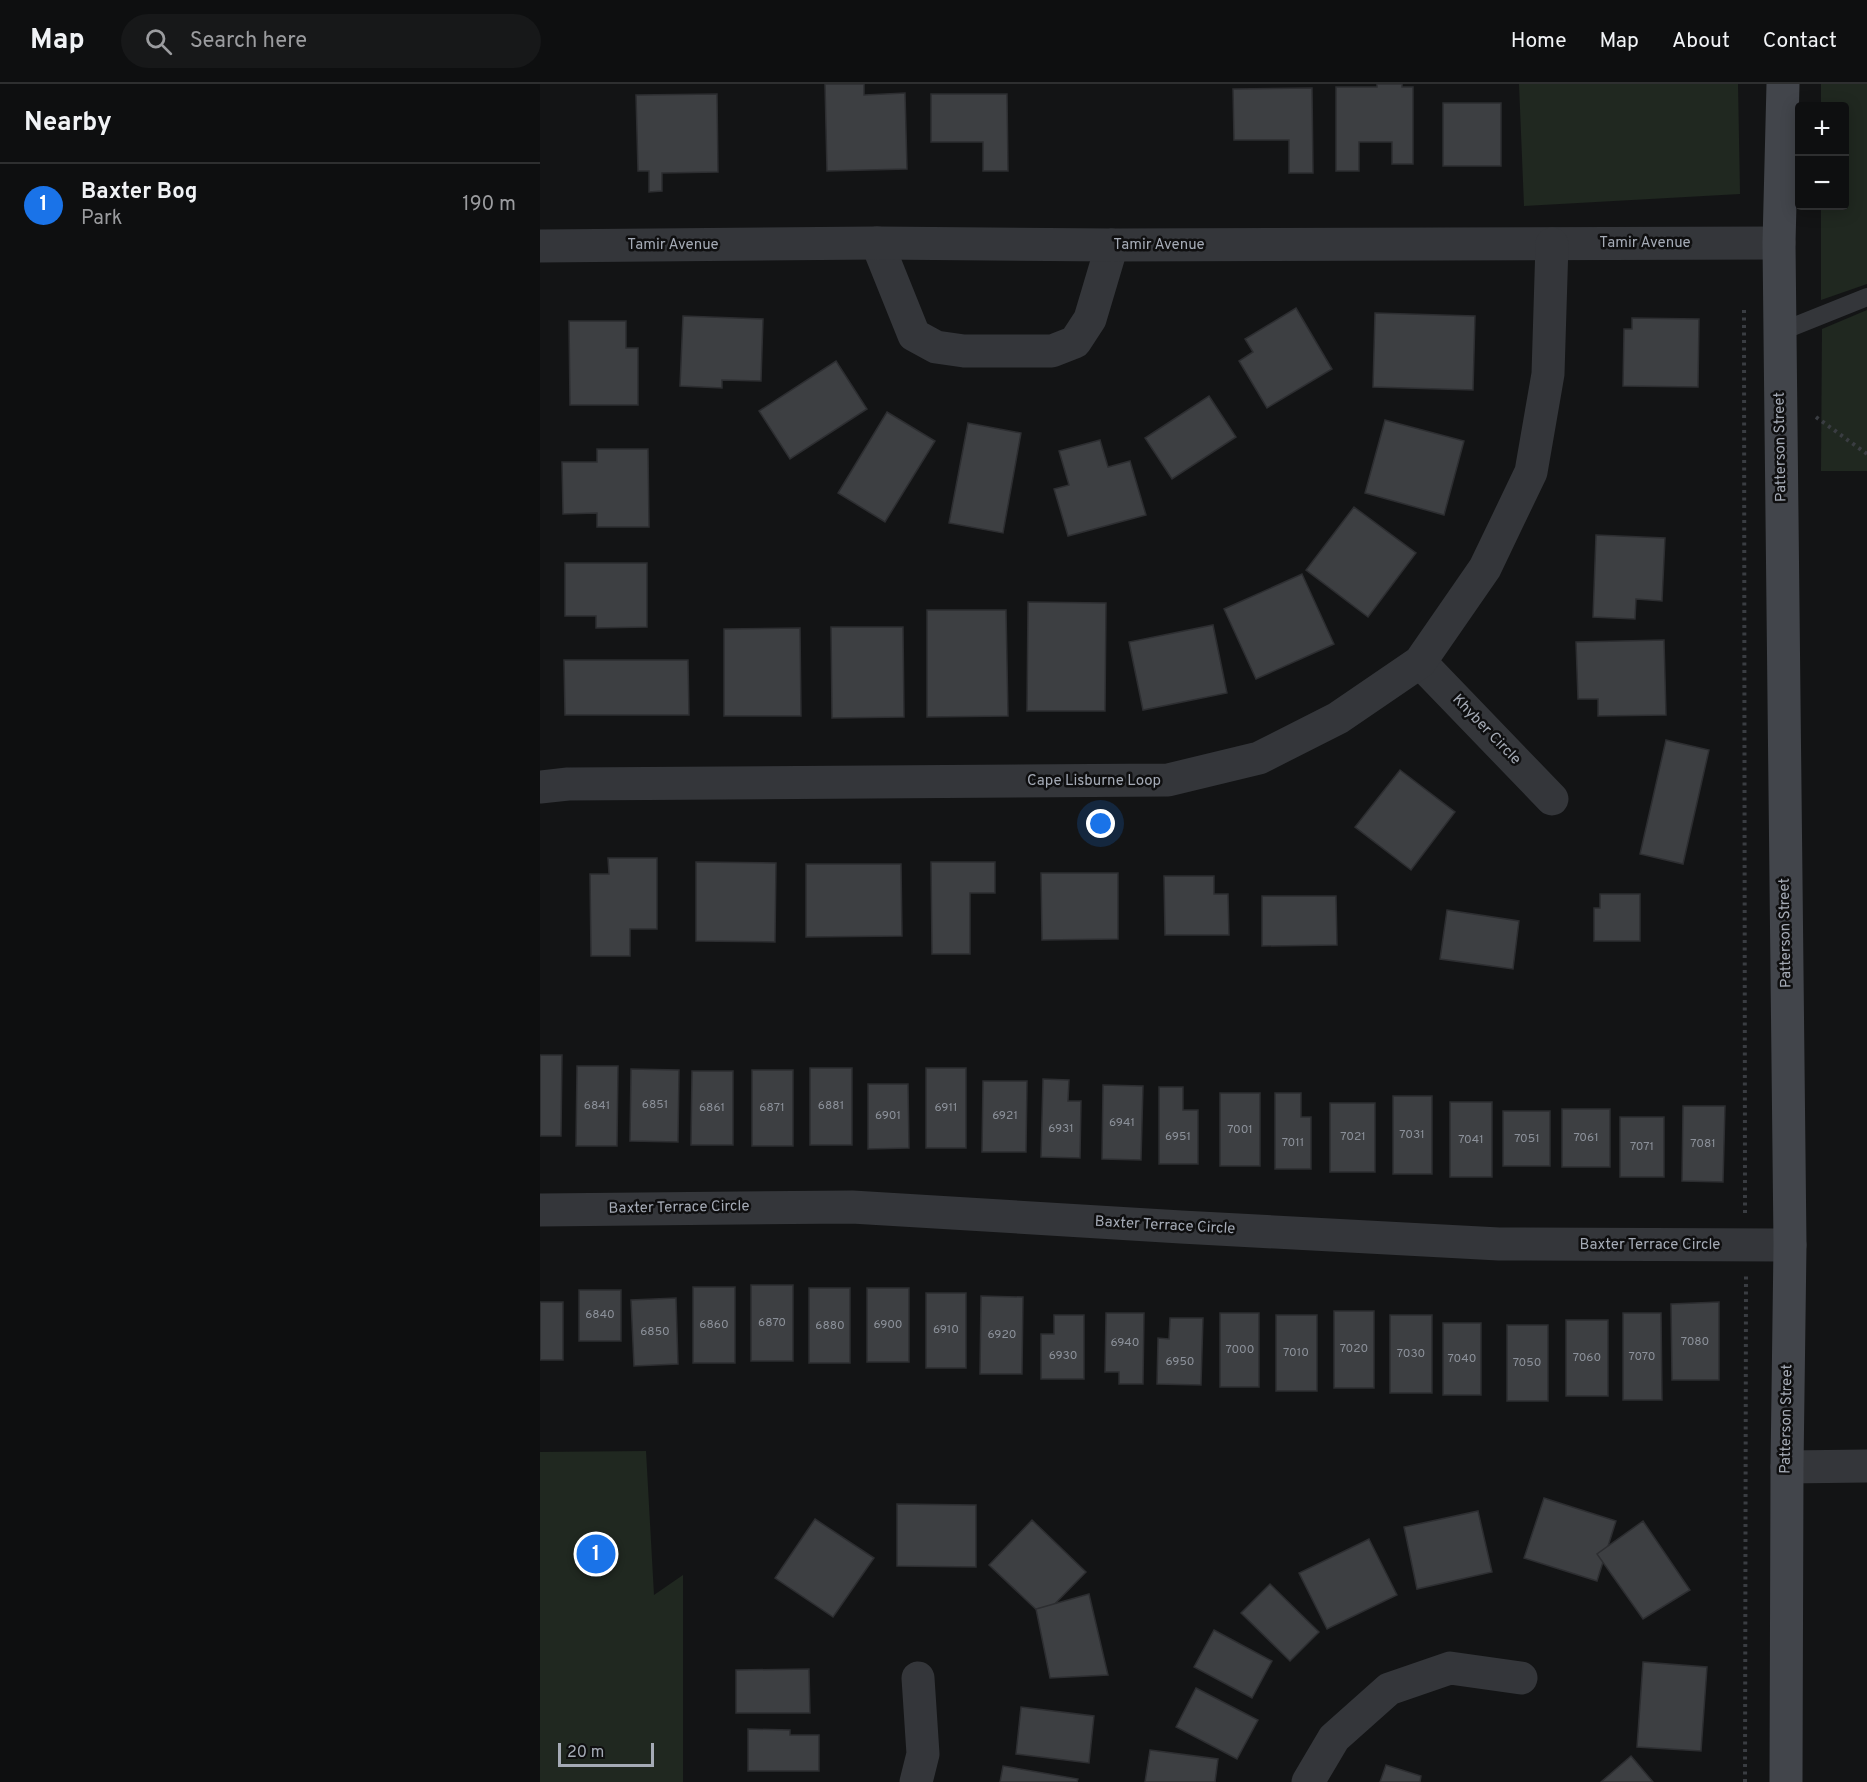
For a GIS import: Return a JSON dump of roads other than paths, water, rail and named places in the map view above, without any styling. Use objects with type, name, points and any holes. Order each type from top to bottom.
[{"type":"street","name":"Patterson Street","points":[[1783,84],[1779,243],[1790,1245],[1786,1467],[1786,1782]]},
{"type":"street","name":"Tamir Avenue","points":[[540,246],[877,243],[1112,245],[1779,243]]},
{"type":"street","points":[[877,243],[914,334],[936,347],[964,351],[1052,351],[1075,342],[1090,319],[1112,245]]},
{"type":"street","name":"Cape Lisburne Loop","points":[[540,787],[580,784],[1168,780],[1259,758],[1338,718],[1420,662],[1485,568],[1531,472],[1548,374],[1552,244]]},
{"type":"street","name":"Khyber Circle","points":[[1420,662],[1552,799]]},
{"type":"street","name":"Baxter Terrace Circle","points":[[540,1209],[852,1207],[1500,1244],[1790,1245]]},
{"type":"street","points":[[1786,1467],[1867,1466]]},
{"type":"street","points":[[1308,1782],[1334,1738],[1389,1689],[1450,1668],[1521,1678]]},
{"type":"street","points":[[916,1782],[923,1754],[918,1678]]},
{"type":"lane","points":[[1780,332],[1867,297]]},
{"type":"place","name":"Baxter Bog","points":[[596,1554]]}]
